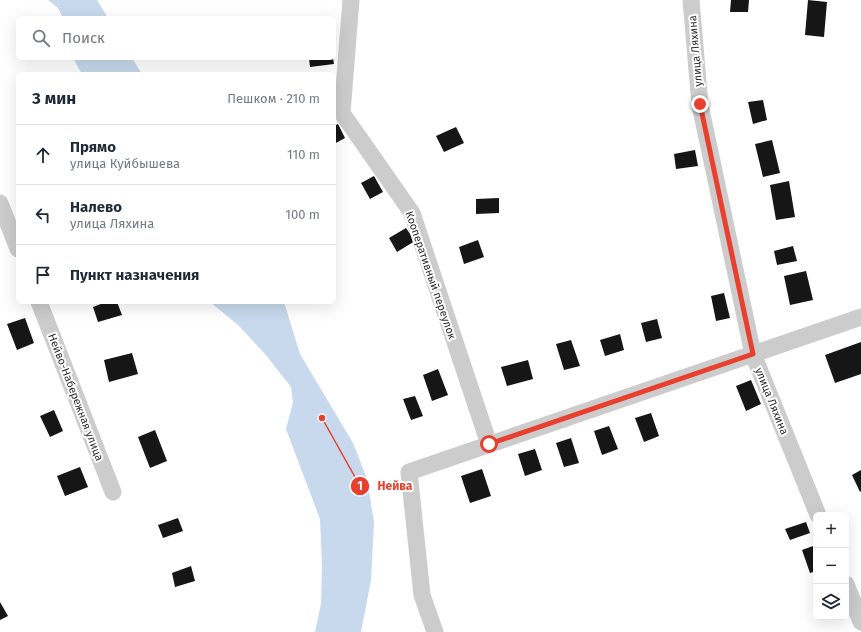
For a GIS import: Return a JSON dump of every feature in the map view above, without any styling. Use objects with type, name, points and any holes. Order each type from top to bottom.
[{"type":"street","name":"Кооперативный переулок","points":[[351,0],[342,112],[412,213],[489,444]]},
{"type":"street","name":"улица Ляхина","points":[[691,0],[700,104],[753,354],[817,512]]},
{"type":"street","points":[[0,203],[16,244]]},
{"type":"street","name":"Нейво-Набережная улица","points":[[40,304],[113,492]]},
{"type":"street","points":[[435,632],[422,595],[409,472],[861,317]]},
{"type":"street","points":[[849,592],[861,622]]},
{"type":"water","points":[[48,0],[97,0],[107,16],[62,16],[58,8]]},
{"type":"water","points":[[74,60],[133,60],[141,72],[81,72]]},
{"type":"water","points":[[212,304],[285,304],[300,354],[353,443],[367,479],[374,522],[371,580],[361,632],[315,632],[321,604],[322,566],[320,519],[286,429],[293,403],[291,387],[265,354],[238,325]]},
{"type":"building","points":[[731,0],[749,0],[748,12],[730,12]]},
{"type":"building","points":[[808,0],[827,2],[824,37],[805,35]]},
{"type":"building","points":[[309,60],[333,60],[334,64],[310,67]]},
{"type":"building","points":[[763,100],[767,120],[753,124],[748,102]]},
{"type":"building","points":[[338,124],[345,138],[336,143],[336,125]]},
{"type":"building","points":[[456,127],[464,143],[444,152],[436,136]]},
{"type":"building","points":[[772,140],[780,173],[763,177],[755,144]]},
{"type":"building","points":[[695,150],[698,166],[676,169],[674,154]]},
{"type":"building","points":[[374,176],[383,192],[370,199],[361,183]]},
{"type":"building","points":[[789,181],[795,217],[776,220],[770,185]]},
{"type":"building","points":[[499,198],[499,213],[476,214],[476,199]]},
{"type":"building","points":[[406,228],[415,241],[397,252],[389,238]]},
{"type":"building","points":[[478,240],[484,257],[464,264],[459,247]]},
{"type":"building","points":[[793,246],[797,261],[777,265],[774,251]]},
{"type":"building","points":[[806,271],[813,300],[790,305],[784,276]]},
{"type":"building","points":[[724,293],[730,318],[716,321],[711,296]]},
{"type":"building","points":[[101,304],[118,304],[122,315],[98,322],[93,307]]},
{"type":"building","points":[[25,318],[34,343],[17,350],[7,324]]},
{"type":"building","points":[[657,319],[662,338],[646,342],[641,323]]},
{"type":"building","points":[[620,334],[624,350],[605,356],[600,340]]},
{"type":"building","points":[[571,340],[580,366],[564,370],[556,344]]},
{"type":"building","points":[[861,342],[861,374],[835,383],[825,355]]},
{"type":"building","points":[[132,353],[138,374],[109,382],[104,360]]},
{"type":"building","points":[[528,360],[533,379],[507,386],[501,367]]},
{"type":"building","points":[[438,369],[448,395],[432,401],[423,375]]},
{"type":"building","points":[[751,380],[761,404],[746,411],[736,386]]},
{"type":"building","points":[[415,396],[423,416],[411,420],[403,399]]},
{"type":"building","points":[[54,410],[63,431],[50,437],[40,416]]},
{"type":"building","points":[[651,413],[659,436],[644,442],[635,418]]},
{"type":"building","points":[[609,426],[618,449],[602,455],[594,431]]},
{"type":"building","points":[[155,430],[167,461],[150,468],[138,437]]},
{"type":"building","points":[[571,438],[579,463],[564,467],[556,443]]},
{"type":"building","points":[[535,449],[542,470],[525,476],[518,454]]},
{"type":"building","points":[[80,467],[88,487],[65,496],[57,476]]},
{"type":"building","points":[[482,469],[491,496],[470,503],[461,476]]},
{"type":"building","points":[[861,470],[861,491],[860,492],[852,475]]},
{"type":"building","points":[[178,518],[183,531],[163,538],[158,525]]},
{"type":"building","points":[[806,522],[810,533],[790,540],[785,529]]},
{"type":"building","points":[[813,546],[813,572],[810,573],[802,550]]},
{"type":"building","points":[[191,566],[195,581],[175,587],[172,573]]},
{"type":"building","points":[[0,602],[8,616],[0,620]]},
{"type":"place","name":"Нейва","points":[[322,418]]},
{"type":"route","points":[[489,444],[753,354],[700,104]]}]
